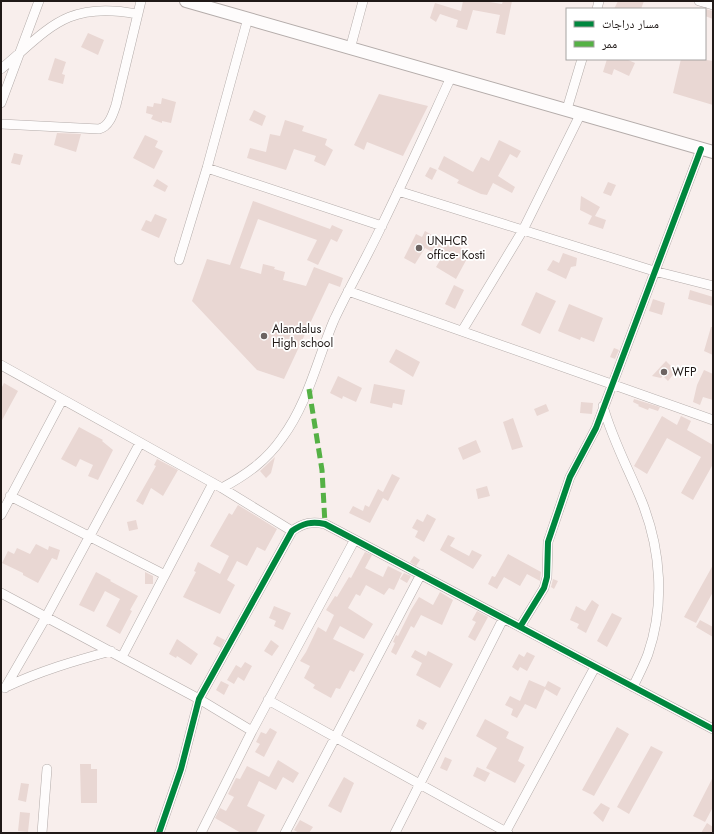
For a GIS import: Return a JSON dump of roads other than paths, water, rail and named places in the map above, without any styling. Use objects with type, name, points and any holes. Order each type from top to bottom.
[{"type":"main road","points":[[186,1],[707,150]]},
{"type":"street","points":[[1,104],[39,1]]},
{"type":"street","points":[[1,124],[103,129],[111,119],[116,105],[140,1]]},
{"type":"street","points":[[350,48],[363,1]]},
{"type":"street","points":[[699,1],[713,5]]},
{"type":"street","points":[[1,69],[18,56],[47,26],[70,12],[100,5],[122,8],[137,14]]},
{"type":"street","points":[[179,260],[207,168],[248,18]]},
{"type":"street","points":[[567,109],[582,60]]},
{"type":"street","points":[[222,488],[241,477],[265,459],[289,429],[309,389],[324,344],[348,291],[382,226],[451,77]]},
{"type":"street","points":[[462,331],[523,230],[581,113]]},
{"type":"street","points":[[520,627],[544,588],[547,576],[548,542],[554,520],[570,477],[596,428],[654,271],[707,150]]},
{"type":"street","points":[[207,168],[382,226]]},
{"type":"street","points":[[398,191],[654,271],[713,286]]},
{"type":"street","points":[[348,291],[713,420]]},
{"type":"street","points":[[1,365],[222,488],[292,531]]},
{"type":"street","points":[[1,515],[62,400]]},
{"type":"street","points":[[603,406],[611,431],[642,503],[656,552],[658,601],[655,628],[648,655],[633,687]]},
{"type":"street","points":[[3,689],[46,617],[140,443]]},
{"type":"street","points":[[122,657],[213,483]]},
{"type":"street","points":[[10,496],[165,575]]},
{"type":"street","points":[[159,833],[181,769],[199,699],[292,531],[307,523],[316,522],[325,524],[354,541],[421,574],[713,730]]},
{"type":"street","points":[[201,833],[268,700],[354,541]]},
{"type":"street","points":[[285,833],[421,574]]},
{"type":"street","points":[[1,593],[199,699],[252,731]]},
{"type":"street","points":[[395,833],[503,619]]},
{"type":"street","points":[[3,689],[53,667],[111,651]]},
{"type":"street","points":[[268,700],[334,738],[506,832],[595,667]]},
{"type":"street","points":[[42,833],[47,769]]},
{"type":"place","name":"UNHCR office- Kosti","points":[[419,248]]},
{"type":"place","name":"Alandalus High school","points":[[264,336]]},
{"type":"place","name":"WFP","points":[[664,372]]}]
